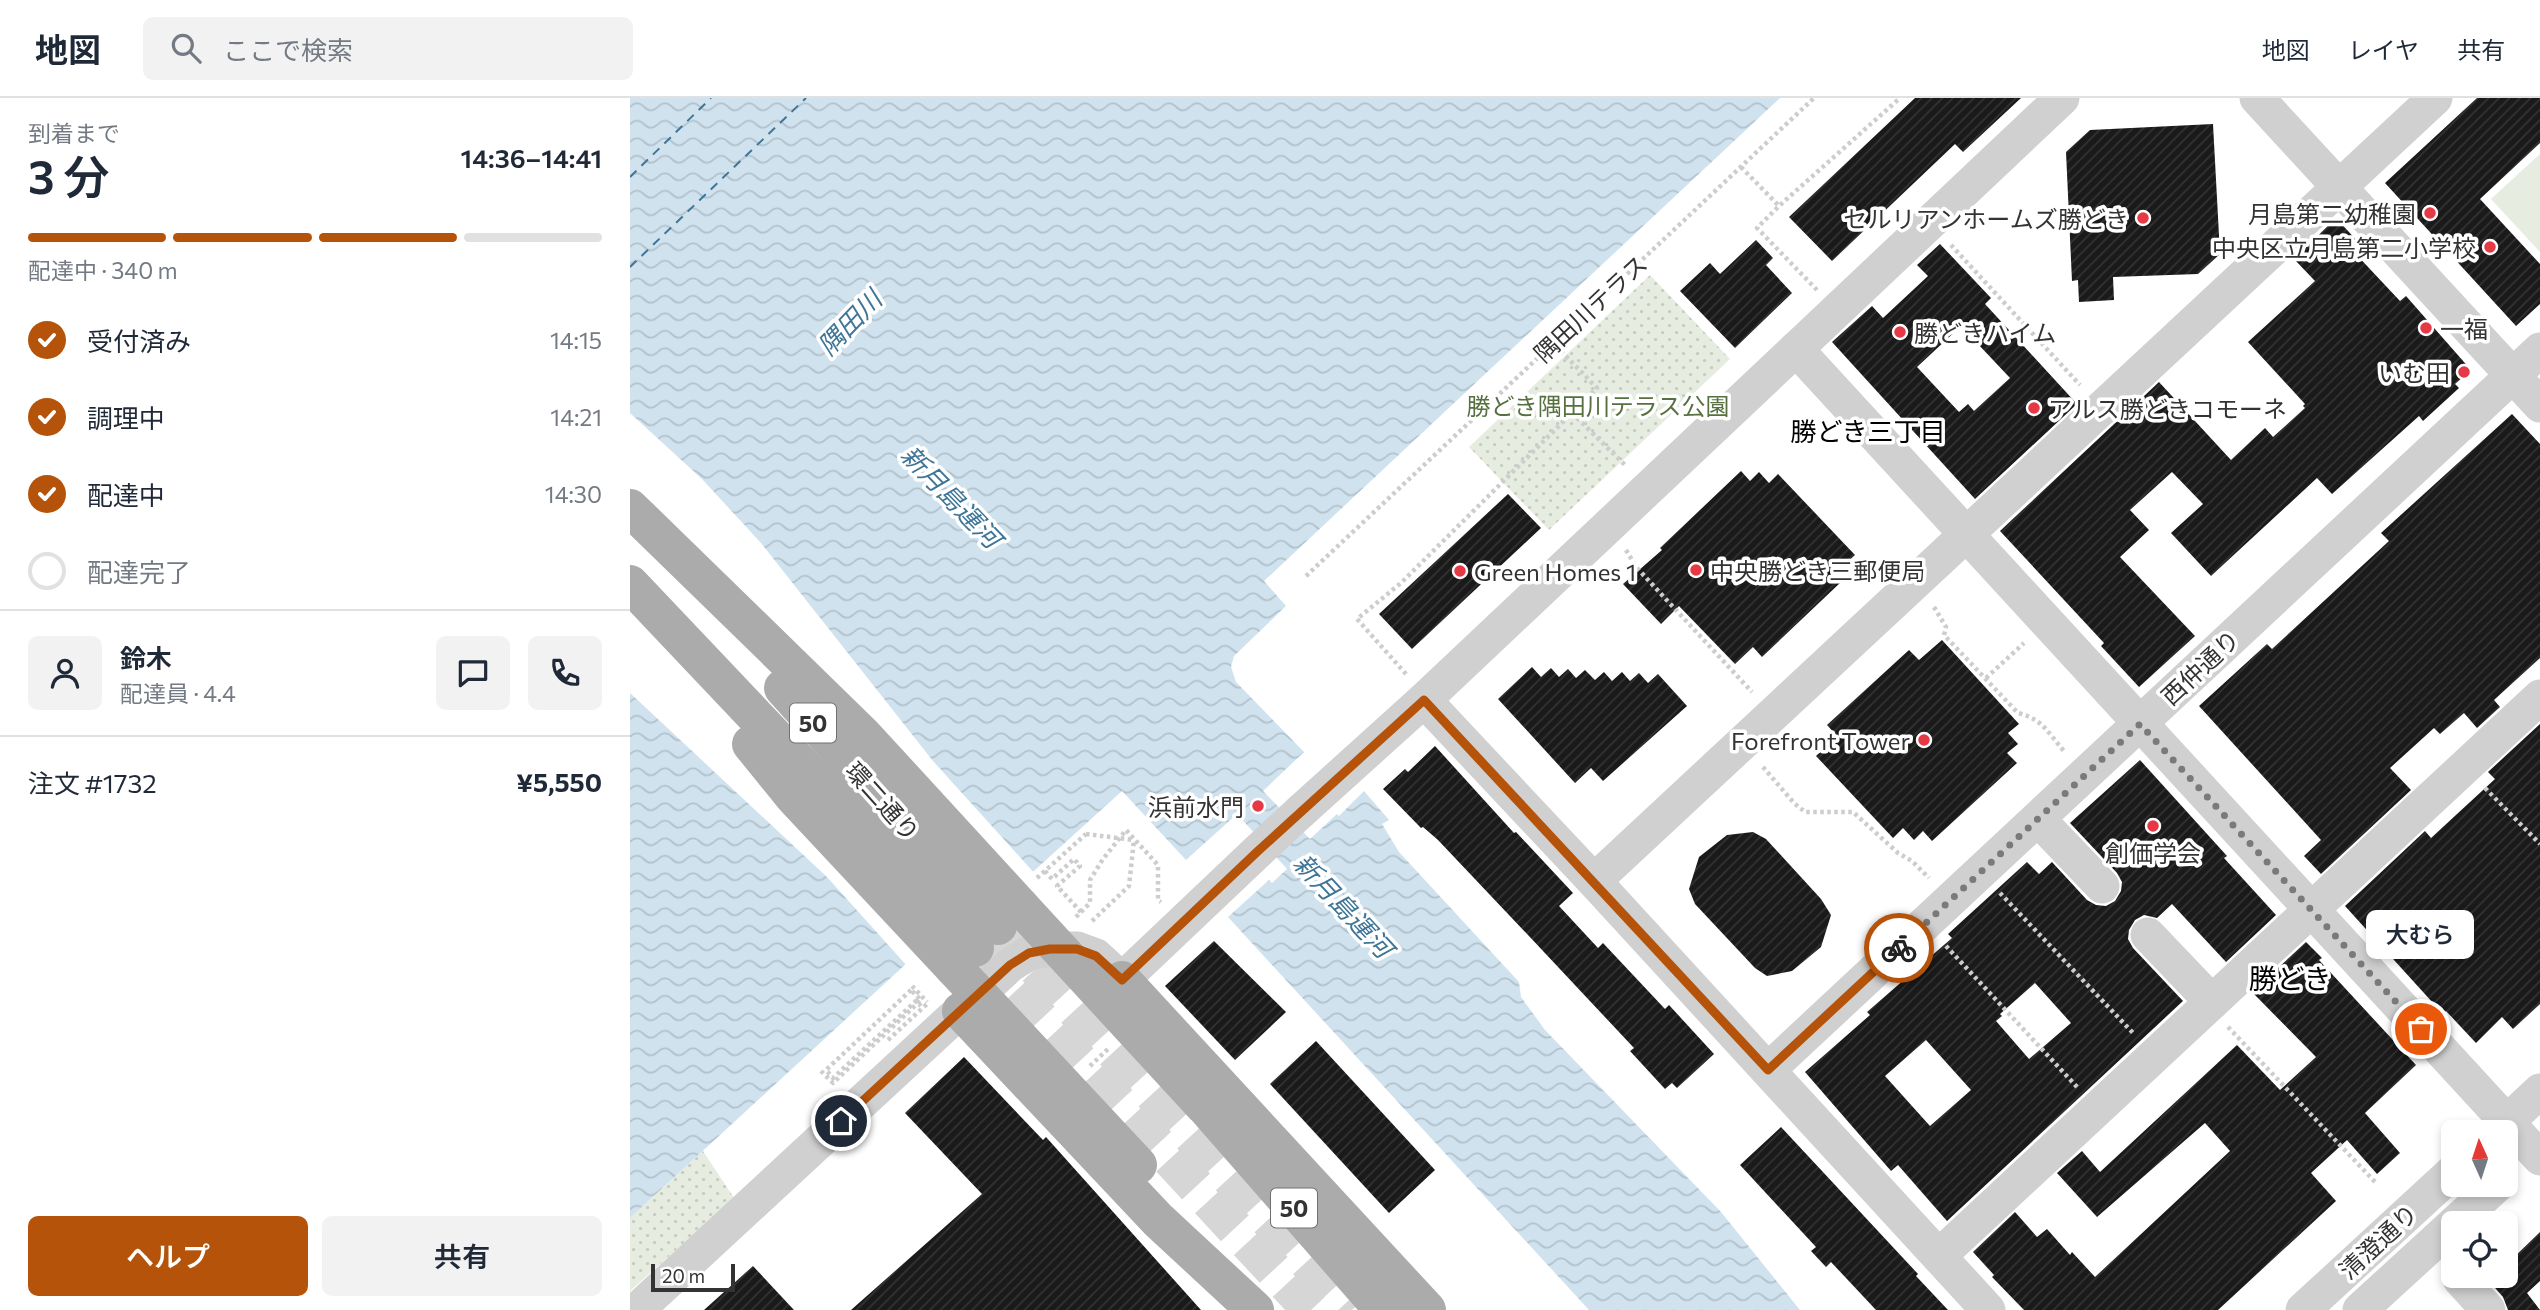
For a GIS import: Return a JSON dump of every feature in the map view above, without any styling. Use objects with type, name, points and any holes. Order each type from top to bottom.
[{"type":"main road","name":"50","points":[[630,508],[863,735],[1204,1106],[1383,1310]]},
{"type":"main road","name":"環二通り","points":[[630,517],[896,816],[987,937],[630,584]]},
{"type":"main road","name":"50","points":[[630,599],[794,797],[1138,1166],[1278,1310]]},
{"type":"main road","points":[[1122,980],[1427,1310]]},
{"type":"main road","points":[[961,1011],[1158,1220],[1255,1310]]},
{"type":"street","points":[[637,1310],[1010,965],[1029,953],[1050,949],[1077,949],[1096,956],[1122,980],[1300,812],[1415,687],[1796,349],[2062,98]]},
{"type":"street","points":[[2257,98],[2540,405]]},
{"type":"street","points":[[1594,881],[2435,98]]},
{"type":"street","points":[[1796,349],[2311,910],[2495,1120]]},
{"type":"street","name":"西仲通り","points":[[1768,1070],[2540,350]]},
{"type":"street","points":[[1415,687],[1988,1310]]},
{"type":"street","points":[[1939,1256],[2540,697]]},
{"type":"street","points":[[2038,819],[2102,886]]},
{"type":"street","points":[[2148,935],[2210,1004]]},
{"type":"street","points":[[2509,1120],[2540,1091]]},
{"type":"street","points":[[2518,1138],[2538,1151],[2518,1167]]},
{"type":"street","name":"清澄通り","points":[[2303,1310],[2441,1183]]},
{"type":"street","name":"清澄通り","points":[[2468,1211],[2484,1197]]},
{"type":"street","name":"清澄通り","points":[[2375,1305],[2441,1237]]},
{"type":"street","points":[[2468,1288],[2488,1310]]},
{"type":"path","name":"隅田川テラス","points":[[1306,576],[1814,98]]},
{"type":"path","points":[[1821,294],[1757,228],[1900,98]]},
{"type":"path","points":[[1741,167],[1779,206]]},
{"type":"path","points":[[1951,244],[2102,409]]},
{"type":"path","points":[[1415,687],[1357,619],[1401,583],[1597,388],[1553,343]]},
{"type":"path","points":[[1572,413],[1632,472]]},
{"type":"path","points":[[1622,543],[1637,568],[1753,693]]},
{"type":"path","points":[[1929,601],[1937,609],[1946,627],[1944,635],[2018,713],[2038,720],[2071,760]]},
{"type":"path","points":[[1986,678],[2033,635]]},
{"type":"path","points":[[1757,761],[1805,812],[1853,812],[1912,861],[1936,886]]},
{"type":"path","points":[[2465,767],[2540,844]]},
{"type":"path","points":[[1072,921],[1090,903],[1090,880],[1126,830],[1158,865],[1158,900],[1167,908]]},
{"type":"path","points":[[1081,912],[1057,886],[1080,866],[1074,859],[1052,879],[1045,871],[1086,834],[1134,840],[1129,886],[1099,914]]},
{"type":"path","points":[[1980,872],[2155,1055]]},
{"type":"path","points":[[1925,923],[2097,1109]]},
{"type":"path","points":[[888,1040],[928,1003],[912,985],[821,1071],[833,1083],[921,1000],[911,990],[826,1070],[833,1078],[911,1005]]},
{"type":"path","points":[[2210,1004],[2376,1183]]},
{"type":"path","points":[[1089,1067],[1109,1047]]},
{"type":"green space","points":[[2540,154],[2540,252],[2491,199]]},
{"type":"green space","name":"勝どき隅田川テラス公園","points":[[1650,275],[1730,359],[1549,530],[1469,447]]},
{"type":"green space","points":[[703,1151],[734,1198],[630,1291],[630,1218]]},
{"type":"water","points":[[630,98],[1780,98],[1264,581],[1286,606],[1234,656],[1231,667],[1236,682],[1304,752],[1263,791],[1310,839],[1364,791],[1389,820],[1382,824],[1399,852],[1519,982],[1521,997],[1545,1030],[1721,1212],[1800,1310],[1589,1310],[1228,917],[1269,880],[1272,883],[1287,869],[1237,814],[1186,860],[1122,791],[1002,900],[971,904],[630,1218]]},
{"type":"pier","points":[[630,413],[702,479],[761,543],[933,761],[1036,875],[1004,904],[974,907],[908,967],[827,877],[630,693]]},
{"type":"building","points":[[1915,98],[2021,98],[1963,152],[1955,144],[1832,261],[1789,217]]},
{"type":"building","name":"中央区立月島第二小学校","points":[[2477,98],[2540,98],[2540,143],[2480,199],[2540,264],[2540,304],[2516,326],[2385,183]]},
{"type":"building","name":"セルリアンホームズ勝どき","points":[[2213,124],[2220,254],[2198,274],[2113,277],[2114,300],[2079,302],[2078,280],[2072,281],[2066,152],[2090,130]]},
{"type":"building","points":[[2336,218],[2360,244],[2353,251],[2400,301],[2406,296],[2471,370],[2455,384],[2459,388],[2423,421],[2419,416],[2332,494],[2317,478],[2211,576],[2171,533],[2203,504],[2172,472],[2130,510],[2149,530],[2120,557],[2195,636],[2139,687],[2101,646],[2104,643],[2000,531],[2159,382],[2231,460],[2265,428],[2273,437],[2305,408],[2305,404],[2248,342],[2315,281],[2294,259]]},
{"type":"building","points":[[1756,240],[1773,258],[1766,265],[1792,293],[1735,348],[1680,291],[1710,263],[1720,274]]},
{"type":"building","points":[[1940,244],[1991,298],[1985,304],[2077,404],[1975,499],[1832,342],[1872,306],[1883,318],[1928,276],[1917,265]],"holes":[[[1961,326],[2010,378],[1974,411],[1968,404],[1959,412],[1917,367]]]},
{"type":"building","points":[[2512,414],[2540,444],[2540,658],[2494,700],[2500,707],[2477,728],[2464,713],[2440,734],[2434,728],[2390,768],[2411,790],[2321,874],[2304,856],[2321,840],[2199,706],[2267,644],[2272,649],[2389,541],[2381,533]]},
{"type":"building","points":[[1741,471],[1750,481],[1759,472],[1769,483],[1778,474],[1855,555],[1834,574],[1841,582],[1762,657],[1753,647],[1735,664],[1679,606],[1661,624],[1623,584],[1662,550],[1660,548]]},
{"type":"building","name":"Green Homes 1","points":[[1508,494],[1541,528],[1412,649],[1379,614]]},
{"type":"building","name":"Forefront Tower","points":[[1942,640],[2019,724],[2008,733],[2018,744],[2007,753],[2017,763],[1932,841],[1923,831],[1914,840],[1903,828],[1893,838],[1816,756],[1837,736],[1827,725],[1909,650],[1919,660]]},
{"type":"building","points":[[1532,667],[1541,677],[1551,668],[1559,677],[1568,669],[1576,678],[1585,670],[1595,680],[1604,672],[1612,681],[1622,672],[1630,681],[1639,673],[1648,683],[1658,674],[1687,706],[1603,781],[1591,768],[1575,783],[1498,699]]},
{"type":"building","points":[[2540,724],[2540,1004],[2513,1029],[2502,1017],[2476,1043],[2446,1011],[2443,1014],[2345,906],[2425,831],[2431,838],[2495,779],[2488,772]]},
{"type":"building","points":[[1435,746],[1573,893],[1559,906],[1598,948],[1603,943],[1665,1009],[1669,1005],[1714,1054],[1677,1088],[1672,1083],[1665,1089],[1630,1051],[1634,1048],[1528,935],[1438,840],[1421,828],[1383,789],[1405,769],[1408,772]]},
{"type":"building","points":[[2140,760],[2276,915],[2226,962],[2172,904],[2157,918],[2144,915],[2135,920],[2129,930],[2128,939],[2133,948],[2183,1001],[1947,1221],[1898,1165],[1891,1171],[1805,1072],[1870,1015],[1867,1012],[1952,938],[1948,934],[2027,862],[2039,874],[2052,862],[2087,900],[2096,905],[2106,906],[2115,901],[2121,891],[2122,882],[2117,873],[2070,823]],"holes":[[[2035,983],[2071,1023],[2029,1059],[1996,1021],[2002,1016],[2000,1014]],[[1926,1040],[1971,1090],[1930,1126],[1885,1076]]]},
{"type":"building","points":[[1753,832],[1766,839],[1821,899],[1831,915],[1821,947],[1792,971],[1767,976],[1755,968],[1695,904],[1689,889],[1699,857],[1727,835]]},
{"type":"building","points":[[1214,941],[1286,1012],[1235,1060],[1165,986]]},
{"type":"building","points":[[2306,942],[2322,958],[2319,960],[2416,1065],[2365,1113],[2400,1153],[2377,1174],[2347,1140],[2311,1173],[2336,1201],[2218,1310],[2024,1310],[1992,1277],[1994,1275],[1973,1252],[2015,1212],[2037,1237],[2047,1229],[2070,1255],[2072,1252],[2095,1277],[2230,1151],[2205,1123],[2097,1217],[2057,1173],[2082,1151],[2100,1172],[2237,1045],[2280,1090],[2316,1057],[2252,992]]},
{"type":"building","points":[[1316,1041],[1435,1170],[1389,1213],[1270,1084]]},
{"type":"building","points":[[964,1057],[1043,1140],[1046,1137],[1201,1310],[851,1310],[982,1194],[905,1113]]},
{"type":"building","points":[[1781,1127],[1918,1274],[1916,1276],[1948,1310],[1876,1310],[1831,1262],[1826,1267],[1811,1251],[1816,1247],[1740,1165]]},
{"type":"building","points":[[2540,1232],[2540,1281],[2527,1293],[2540,1310],[2508,1310],[2503,1297],[2495,1288],[2518,1288],[2518,1253]]},
{"type":"building","points":[[753,1266],[794,1310],[704,1310]]},
{"type":"ferry route","points":[[630,177],[711,98]]},
{"type":"ferry route","points":[[630,267],[806,98]]},
{"type":"tunnel","points":[[998,926],[1352,1310]]},
{"type":"tunnel","points":[[976,950],[1311,1310]]},
{"type":"way so far","points":[[1899,948],[2140,724],[2421,1029]]},
{"type":"place","name":"月島第二幼稚園","points":[[2430,213]]},
{"type":"place","name":"セルリアンホームズ勝どき","points":[[2143,218]]},
{"type":"place","name":"中央区立月島第二小学校","points":[[2490,247]]},
{"type":"place","name":"一福","points":[[2426,328]]},
{"type":"place","name":"勝どきハイム","points":[[1900,332]]},
{"type":"place","name":"いむ田","points":[[2464,372]]},
{"type":"place","name":"アルス勝どきコモーネ","points":[[2034,408]]},
{"type":"place","name":"中央勝どき三郵便局","points":[[1696,570]]},
{"type":"place","name":"Green Homes 1","points":[[1460,571]]},
{"type":"place","name":"Forefront Tower","points":[[1924,740]]},
{"type":"place","name":"浜前水門","points":[[1258,806]]},
{"type":"place","name":"創価学会","points":[[2153,826]]},
{"type":"place","name":"大むら","points":[[2421,1029]]},
{"type":"district","name":"勝どき三丁目","points":[[1868,430]]},
{"type":"district","name":"勝どき","points":[[2290,978]]},
{"type":"route","points":[[841,1121],[1010,965],[1029,953],[1050,949],[1077,949],[1096,956],[1122,980],[1258,851],[1424,700],[1768,1070],[1899,948]]},
{"type":"water label","name":"隅田川","points":[[849,322]]},
{"type":"water label","name":"新月島運河","points":[[952,496]]},
{"type":"water label","name":"新月島運河","points":[[1344,905]]}]
